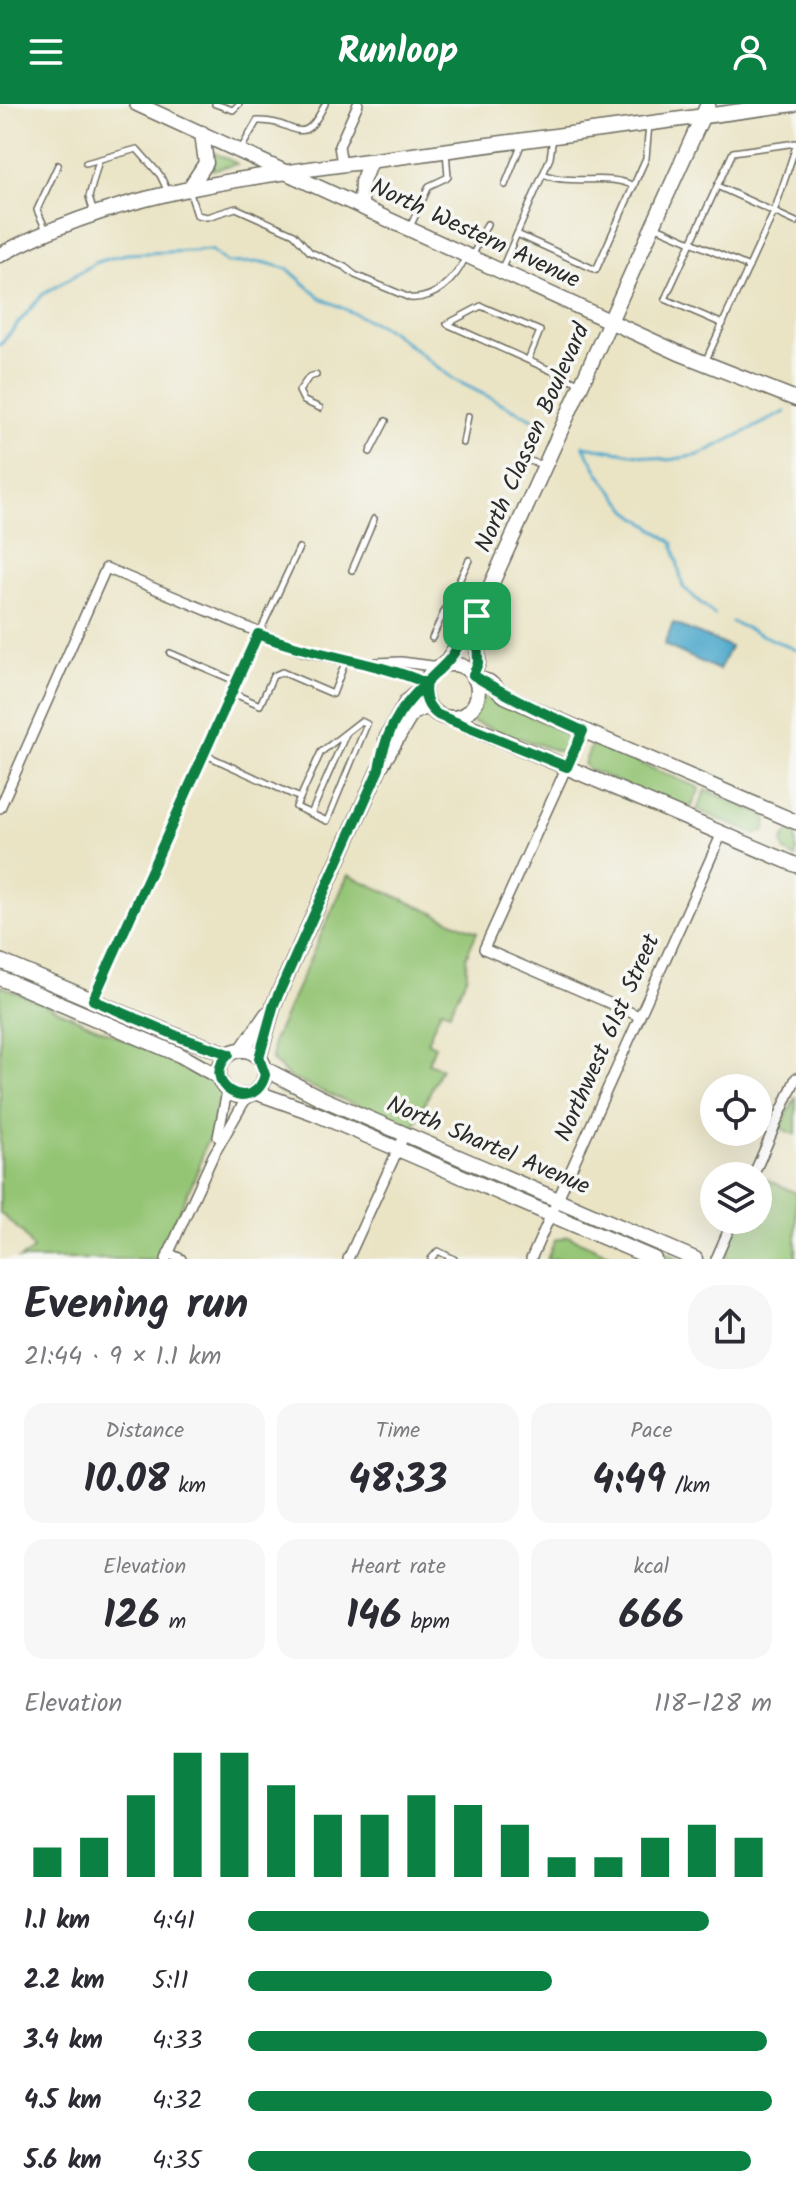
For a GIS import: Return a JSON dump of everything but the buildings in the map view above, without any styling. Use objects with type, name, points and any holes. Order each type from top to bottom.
[{"type":"main road","points":[[0,255],[94,214],[189,189],[342,164],[649,123],[706,110],[794,104]]},
{"type":"main road","name":"North Western Avenue","points":[[142,105],[611,321],[796,399]]},
{"type":"main road","name":"North Classen Boulevard","points":[[379,769],[383,747],[397,715],[442,666],[474,620],[706,110]]},
{"type":"main road","points":[[189,189],[206,163],[202,133]]},
{"type":"main road","points":[[361,205],[362,182],[370,161]]},
{"type":"main road","name":"North Classen Boulevard","points":[[451,718],[464,715],[475,705],[479,692],[474,676],[478,663],[474,620]]},
{"type":"main road","points":[[442,666],[459,665],[489,682],[505,696],[796,822]]},
{"type":"main road","points":[[425,684],[429,706],[438,715],[796,865]]},
{"type":"main road","points":[[252,1094],[264,1082],[262,1063],[274,1004],[379,769],[412,713],[429,706]]},
{"type":"main road","name":"North Shartel Avenue","points":[[0,961],[182,1038],[236,1052],[262,1063],[405,1134],[695,1259]]},
{"type":"main road","points":[[0,978],[180,1055],[219,1077],[227,1091]]},
{"type":"main road","points":[[219,1077],[221,1064],[236,1052],[274,1004]]},
{"type":"main road","name":"North Shartel Avenue","points":[[227,1091],[252,1094],[398,1149],[654,1259]]},
{"type":"street","points":[[342,164],[339,146],[358,104]]},
{"type":"street","points":[[0,808],[106,568],[303,651],[370,664],[425,684]]},
{"type":"street","points":[[86,1016],[258,634]]},
{"type":"street","points":[[370,664],[401,662],[442,666]]},
{"type":"street","points":[[583,731],[484,949],[639,1016]]},
{"type":"street","name":"Northwest 61st Street","points":[[531,1259],[722,833]]},
{"type":"street","points":[[759,1162],[795,1080]]},
{"type":"street","points":[[213,1156],[227,1091]]},
{"type":"street","points":[[181,1259],[167,1256],[213,1156],[252,1094]]},
{"type":"street","points":[[348,1259],[405,1134]]},
{"type":"street","points":[[716,1259],[727,1234]]},
{"type":"lane","points":[[215,104],[233,110],[239,104]]},
{"type":"lane","points":[[240,150],[257,121],[305,131],[314,127],[325,104]]},
{"type":"lane","points":[[517,234],[596,270],[646,158],[649,123]]},
{"type":"lane","points":[[500,271],[543,174],[553,136]]},
{"type":"lane","points":[[505,185],[523,140]]},
{"type":"lane","points":[[705,363],[723,324],[774,212],[796,145],[733,152],[665,299],[723,324]]},
{"type":"lane","points":[[86,163],[137,149],[160,175],[169,194]]},
{"type":"lane","points":[[409,228],[429,186],[448,177],[446,150]]},
{"type":"lane","points":[[94,214],[89,197],[99,160]]},
{"type":"lane","points":[[47,233],[37,210],[58,165]]},
{"type":"lane","points":[[543,174],[558,180],[618,178],[634,186]]},
{"type":"lane","points":[[717,186],[796,222]]},
{"type":"lane","points":[[189,189],[197,215],[207,217],[236,208],[294,234],[310,252],[410,298],[418,298],[451,283],[487,224]]},
{"type":"lane","points":[[654,226],[749,267]]},
{"type":"lane","points":[[528,360],[540,331],[481,306],[447,324],[582,385]]},
{"type":"lane","points":[[316,375],[309,377],[299,391],[304,401],[320,408]]},
{"type":"lane","points":[[463,443],[468,416]]},
{"type":"lane","points":[[370,452],[386,421]]},
{"type":"lane","points":[[522,459],[545,466]]},
{"type":"lane","points":[[352,570],[374,519]]},
{"type":"lane","points":[[258,634],[299,548]]},
{"type":"lane","points":[[432,638],[469,560]]},
{"type":"lane","points":[[444,612],[474,620]]},
{"type":"lane","points":[[170,653],[235,681]]},
{"type":"lane","points":[[230,692],[260,705],[273,676],[282,672],[333,694],[347,659]]},
{"type":"lane","points":[[361,721],[367,724],[327,821],[296,807],[321,752],[346,733],[361,721]]},
{"type":"lane","points":[[311,814],[346,733]]},
{"type":"lane","points":[[203,753],[301,798]]},
{"type":"lane","points":[[431,1259],[438,1251],[454,1259]]},
{"type":"green space","points":[[213,152],[236,163],[237,164],[212,170]]},
{"type":"green space","points":[[483,689],[505,705],[565,732],[569,742],[563,753],[467,720],[481,704]]},
{"type":"green space","points":[[592,744],[700,788],[691,808],[661,801],[588,769],[584,764]]},
{"type":"green space","points":[[706,790],[762,814],[767,821],[764,832],[755,834],[697,810]]},
{"type":"green space","points":[[796,830],[796,858],[785,852],[782,842],[788,832]]},
{"type":"green space","points":[[348,875],[477,932],[466,957],[467,975],[450,1012],[441,1009],[427,1042],[435,1046],[428,1063],[441,1068],[413,1129],[290,1078],[272,1060],[273,1041]]},
{"type":"green space","points":[[0,985],[214,1079],[223,1096],[215,1129],[204,1147],[199,1168],[158,1259],[19,1259],[33,1250],[23,1233],[0,1213]]},
{"type":"green space","points":[[283,1085],[388,1132],[390,1136],[387,1138],[280,1093]]},
{"type":"green space","points":[[796,1097],[796,1135],[780,1128]]},
{"type":"green space","points":[[772,1182],[796,1193],[796,1259],[728,1259],[727,1247],[733,1234],[772,1234]]},
{"type":"green space","points":[[568,1211],[680,1259],[667,1259],[567,1216]]},
{"type":"green space","points":[[568,1236],[620,1259],[547,1259],[555,1240]]},
{"type":"water","points":[[673,623],[730,647],[719,670],[664,645]]},
{"type":"waterway","points":[[0,345],[42,295],[97,262],[126,254],[211,250],[227,263],[263,262],[288,269],[321,298],[391,331],[453,379],[533,419]]},
{"type":"waterway","points":[[584,446],[669,460],[699,455],[785,412]]},
{"type":"waterway","points":[[583,445],[600,475],[629,511],[673,543],[683,587],[714,615]]},
{"type":"waterway","points":[[732,622],[796,650]]},
{"type":"route","points":[[477,616],[444,665],[432,672],[427,679],[426,683],[425,685],[415,692],[397,715],[383,747],[379,769],[274,1004],[259,1058],[265,1069],[264,1082],[260,1087],[252,1094],[234,1095],[227,1091],[219,1077],[221,1064],[229,1054],[182,1038],[93,1000],[248,650],[258,634],[303,651],[408,675],[426,683],[426,702],[438,715],[567,767],[583,731],[505,696],[489,682],[473,675],[478,663],[477,616]]}]
